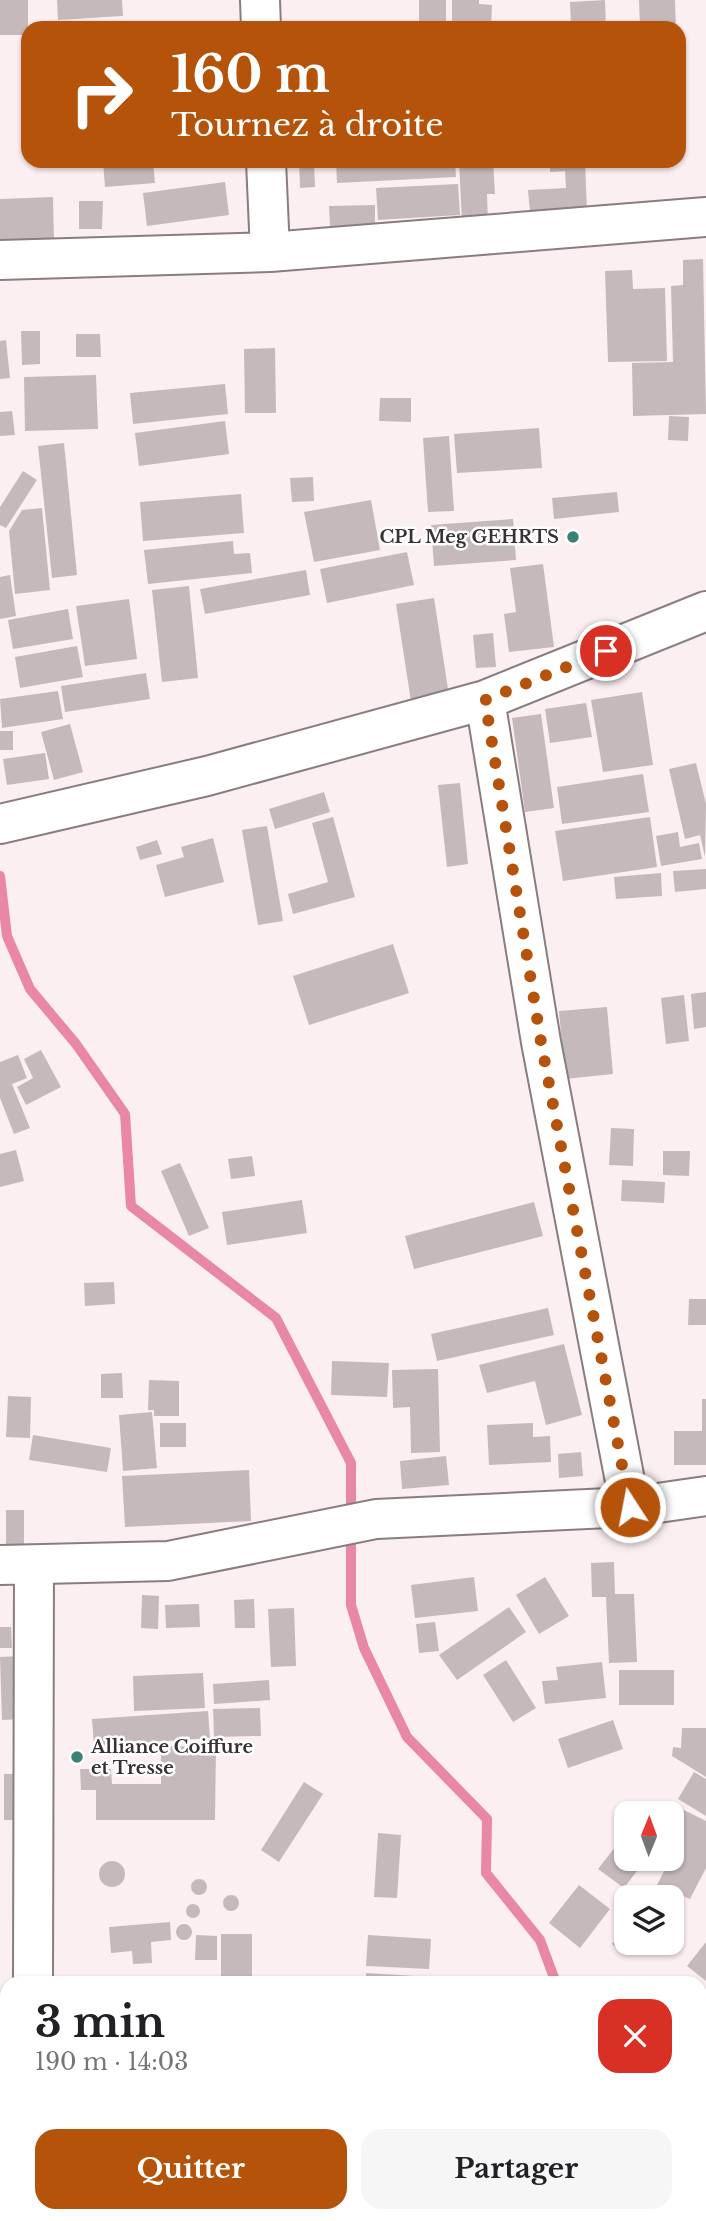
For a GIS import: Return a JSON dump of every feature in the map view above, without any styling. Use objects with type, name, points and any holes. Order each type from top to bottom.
[{"type":"street","points":[[260,0],[261,21]]},
{"type":"street","points":[[267,168],[270,253]]},
{"type":"street","points":[[0,260],[270,253],[706,218]]},
{"type":"street","points":[[0,824],[207,776],[485,700],[706,611]]},
{"type":"street","points":[[485,700],[541,1042],[630,1507]]},
{"type":"street","points":[[33,1976],[17,1565],[168,1561],[376,1519],[630,1507],[706,1496]]},
{"type":"building","points":[[0,0],[28,0],[28,21],[21,21],[21,35],[0,35]]},
{"type":"building","points":[[57,0],[122,0],[123,16],[58,20]]},
{"type":"building","points":[[419,0],[446,0],[446,21],[419,21]]},
{"type":"building","points":[[452,0],[479,0],[479,4],[492,5],[491,21],[452,21]]},
{"type":"building","points":[[605,0],[606,21],[571,21],[570,2]]},
{"type":"building","points":[[639,0],[675,0],[676,21],[640,21]]},
{"type":"building","points":[[104,168],[154,168],[155,183],[105,187]]},
{"type":"building","points":[[299,168],[314,168],[315,187],[300,188]]},
{"type":"building","points":[[336,168],[455,168],[456,177],[337,183]]},
{"type":"building","points":[[459,168],[493,168],[495,194],[487,194],[488,222],[462,223]]},
{"type":"building","points":[[550,168],[585,168],[587,211],[530,213],[528,190],[566,188],[565,171],[550,172]]},
{"type":"building","points":[[225,182],[229,215],[147,226],[143,193]]},
{"type":"building","points":[[458,184],[460,215],[378,220],[376,188]]},
{"type":"building","points":[[53,197],[54,240],[0,241],[0,199]]},
{"type":"building","points":[[79,201],[103,201],[102,229],[79,229]]},
{"type":"building","points":[[375,205],[375,225],[330,226],[329,206]]},
{"type":"building","points":[[703,259],[706,414],[633,416],[632,363],[673,362],[671,286],[683,285],[683,260]]},
{"type":"building","points":[[632,270],[633,289],[665,288],[667,361],[608,362],[605,271]]},
{"type":"building","points":[[21,331],[40,331],[40,364],[22,365]]},
{"type":"building","points":[[76,334],[100,334],[101,357],[76,357]]},
{"type":"building","points":[[6,340],[10,378],[0,379],[0,341]]},
{"type":"building","points":[[275,348],[276,413],[245,413],[244,349]]},
{"type":"building","points":[[96,375],[98,429],[25,431],[24,377]]},
{"type":"building","points":[[225,384],[228,414],[133,424],[130,393]]},
{"type":"building","points":[[380,398],[411,398],[411,422],[379,421]]},
{"type":"building","points":[[12,411],[15,435],[0,436],[0,412]]},
{"type":"building","points":[[669,416],[689,417],[688,441],[668,440]]},
{"type":"building","points":[[225,421],[229,454],[139,466],[135,433]]},
{"type":"building","points":[[539,428],[542,468],[457,473],[454,434]]},
{"type":"building","points":[[449,436],[454,511],[428,512],[423,438]]},
{"type":"building","points":[[64,443],[77,575],[52,578],[38,446]]},
{"type":"building","points":[[23,471],[37,480],[6,528],[0,525],[0,507]]},
{"type":"building","points":[[313,477],[314,501],[292,502],[290,478]]},
{"type":"building","points":[[617,492],[619,512],[554,519],[552,498]]},
{"type":"building","points":[[241,494],[244,533],[143,541],[140,502]]},
{"type":"building","points":[[371,500],[380,550],[314,562],[304,512]]},
{"type":"building","points":[[42,508],[50,590],[15,594],[9,531],[22,510]]},
{"type":"building","points":[[513,519],[516,560],[434,566],[431,525]]},
{"type":"building","points":[[233,541],[234,554],[250,553],[252,573],[148,584],[144,550]]},
{"type":"building","points":[[407,552],[414,585],[327,603],[320,569]]},
{"type":"building","points":[[543,564],[554,647],[509,652],[504,614],[516,612],[510,568]]},
{"type":"building","points":[[306,570],[310,595],[205,614],[200,589]]},
{"type":"building","points":[[10,575],[16,616],[0,619],[0,577]]},
{"type":"building","points":[[189,586],[198,678],[162,682],[152,590]]},
{"type":"building","points":[[434,598],[450,702],[412,708],[396,604]]},
{"type":"building","points":[[129,599],[137,659],[85,666],[76,606]]},
{"type":"building","points":[[68,609],[73,639],[13,649],[8,620]]},
{"type":"building","points":[[493,633],[496,667],[476,668],[473,635]]},
{"type":"building","points":[[77,646],[83,677],[20,688],[15,657]]},
{"type":"building","points":[[146,673],[150,699],[65,712],[61,686]]},
{"type":"building","points":[[58,691],[63,719],[2,728],[0,699]]},
{"type":"building","points":[[642,692],[653,765],[603,772],[591,700]]},
{"type":"building","points":[[586,703],[592,737],[550,743],[545,709]]},
{"type":"building","points":[[541,714],[554,808],[525,812],[512,718]]},
{"type":"building","points":[[70,724],[83,772],[54,780],[41,732]]},
{"type":"building","points":[[0,731],[13,731],[13,750],[0,750]]},
{"type":"building","points":[[45,753],[49,779],[7,785],[3,759]]},
{"type":"building","points":[[696,763],[706,804],[705,857],[700,835],[685,839],[669,769]]},
{"type":"building","points":[[643,774],[649,812],[562,824],[557,787]]},
{"type":"building","points":[[460,783],[468,864],[447,867],[438,785]]},
{"type":"building","points":[[324,792],[330,812],[275,829],[269,809]]},
{"type":"building","points":[[333,817],[355,897],[293,914],[288,894],[328,882],[312,823]]},
{"type":"building","points":[[650,817],[657,867],[563,881],[555,831]]},
{"type":"building","points":[[267,826],[283,921],[258,925],[242,830]]},
{"type":"building","points":[[678,832],[680,847],[699,843],[702,859],[661,866],[656,836]]},
{"type":"building","points":[[213,838],[224,882],[165,897],[156,865],[184,857],[181,847]]},
{"type":"building","points":[[157,840],[162,854],[140,860],[136,847]]},
{"type":"building","points":[[706,869],[706,889],[675,892],[673,871]]},
{"type":"building","points":[[661,873],[662,896],[616,899],[614,877]]},
{"type":"building","points":[[393,944],[409,993],[309,1025],[293,976]]},
{"type":"building","points":[[706,992],[706,1027],[694,1029],[691,994]]},
{"type":"building","points":[[684,995],[689,1041],[666,1044],[661,998]]},
{"type":"building","points":[[607,1007],[613,1074],[565,1079],[559,1011]]},
{"type":"building","points":[[41,1050],[61,1087],[26,1105],[17,1087],[33,1078],[24,1059]]},
{"type":"building","points":[[18,1055],[27,1078],[12,1084],[30,1128],[14,1134],[0,1098],[0,1062]]},
{"type":"building","points":[[611,1128],[634,1129],[633,1166],[609,1165]]},
{"type":"building","points":[[16,1150],[24,1181],[0,1187],[0,1154]]},
{"type":"building","points":[[663,1151],[690,1151],[689,1176],[663,1175]]},
{"type":"building","points":[[252,1156],[255,1176],[231,1179],[228,1159]]},
{"type":"building","points":[[180,1163],[209,1228],[189,1236],[161,1171]]},
{"type":"building","points":[[622,1180],[665,1182],[664,1203],[621,1201]]},
{"type":"building","points":[[302,1200],[307,1233],[227,1245],[222,1212]]},
{"type":"building","points":[[534,1202],[543,1236],[414,1269],[405,1236]]},
{"type":"building","points":[[114,1282],[115,1304],[85,1306],[84,1283]]},
{"type":"building","points":[[689,1299],[706,1299],[706,1325],[688,1325]]},
{"type":"building","points":[[548,1308],[554,1335],[437,1361],[431,1334]]},
{"type":"building","points":[[564,1344],[582,1415],[546,1425],[535,1381],[487,1393],[479,1365]]},
{"type":"building","points":[[332,1361],[389,1363],[387,1397],[331,1395]]},
{"type":"building","points":[[438,1369],[440,1452],[411,1453],[410,1407],[393,1408],[392,1370]]},
{"type":"building","points":[[122,1373],[123,1398],[101,1398],[101,1374]]},
{"type":"building","points":[[149,1380],[179,1381],[179,1416],[154,1416],[154,1410],[148,1410]]},
{"type":"building","points":[[8,1396],[31,1397],[30,1438],[6,1437]]},
{"type":"building","points":[[702,1399],[706,1399],[706,1465],[674,1465],[674,1431],[702,1431]]},
{"type":"building","points":[[152,1412],[157,1468],[123,1471],[119,1415]]},
{"type":"building","points":[[160,1423],[186,1423],[186,1447],[160,1447]]},
{"type":"building","points":[[533,1423],[533,1437],[550,1436],[551,1462],[489,1465],[487,1425]]},
{"type":"building","points":[[33,1435],[111,1448],[107,1472],[29,1460]]},
{"type":"building","points":[[581,1452],[583,1476],[559,1478],[558,1454]]},
{"type":"building","points":[[446,1456],[449,1485],[402,1489],[400,1461]]},
{"type":"building","points":[[249,1470],[251,1521],[125,1527],[122,1476]]},
{"type":"building","points":[[6,1510],[24,1510],[24,1548],[6,1549]]},
{"type":"building","points":[[614,1562],[615,1594],[634,1594],[637,1662],[609,1663],[606,1597],[592,1597],[591,1563]]},
{"type":"building","points":[[474,1577],[478,1611],[415,1618],[411,1585]]},
{"type":"building","points":[[545,1577],[569,1616],[539,1634],[516,1595]]},
{"type":"building","points":[[142,1595],[159,1596],[158,1629],[141,1628]]},
{"type":"building","points":[[254,1599],[255,1628],[235,1628],[234,1600]]},
{"type":"building","points":[[199,1604],[200,1627],[166,1628],[165,1605]]},
{"type":"building","points":[[509,1607],[526,1632],[457,1680],[439,1655]]},
{"type":"building","points":[[294,1608],[296,1666],[271,1667],[268,1609]]},
{"type":"building","points":[[435,1622],[439,1651],[419,1653],[416,1624]]},
{"type":"building","points":[[0,1627],[11,1627],[12,1648],[0,1648]]},
{"type":"building","points":[[22,1656],[24,1719],[2,1720],[0,1657]]},
{"type":"building","points":[[506,1660],[536,1708],[513,1722],[483,1675]]},
{"type":"building","points":[[602,1662],[606,1698],[545,1704],[542,1681],[558,1680],[556,1667]]},
{"type":"building","points":[[619,1670],[674,1670],[674,1705],[619,1705]]},
{"type":"building","points":[[203,1673],[205,1708],[134,1711],[133,1676]]},
{"type":"building","points":[[269,1680],[270,1700],[214,1704],[213,1684]]},
{"type":"building","points":[[260,1708],[261,1736],[214,1737],[213,1709]]},
{"type":"building","points":[[208,1711],[210,1738],[94,1746],[92,1719]]},
{"type":"building","points":[[613,1720],[623,1749],[568,1768],[558,1739]]},
{"type":"building","points":[[682,1728],[706,1728],[706,1777],[672,1756],[673,1747],[681,1748]]},
{"type":"building","points":[[161,1746],[216,1747],[215,1820],[96,1820],[96,1790],[81,1790],[80,1769],[111,1769],[112,1784],[161,1784]]},
{"type":"building","points":[[694,1772],[706,1779],[706,1816],[678,1799]]},
{"type":"building","points":[[4,1774],[27,1774],[27,1820],[4,1820]]},
{"type":"building","points":[[304,1782],[323,1794],[279,1862],[261,1850]]},
{"type":"building","points":[[684,1810],[706,1821],[706,1868],[690,1899],[684,1896],[684,1885],[657,1885],[664,1871],[684,1871]]},
{"type":"building","points":[[378,1833],[401,1835],[397,1898],[374,1897]]},
{"type":"building","points":[[614,1848],[614,1871],[637,1871],[626,1885],[620,1885],[598,1869]]},
{"type":"building","points":[[112,1861],[121,1865],[125,1874],[121,1883],[112,1887],[103,1883],[99,1874],[103,1865]]},
{"type":"building","points":[[199,1879],[207,1887],[199,1895],[191,1887]]},
{"type":"building","points":[[579,1885],[610,1909],[580,1948],[549,1923]]},
{"type":"building","points":[[228,1895],[234,1895],[239,1903],[237,1909],[228,1911],[223,1906],[223,1900]]},
{"type":"building","points":[[193,1904],[198,1906],[198,1916],[193,1918],[188,1916],[186,1911],[188,1906]]},
{"type":"building","points":[[170,1922],[171,1940],[151,1942],[152,1963],[133,1964],[132,1951],[111,1953],[109,1927]]},
{"type":"building","points":[[181,1924],[187,1924],[192,1932],[190,1938],[181,1940],[176,1935],[176,1929]]},
{"type":"building","points":[[221,1934],[252,1934],[252,1976],[221,1976]]},
{"type":"building","points":[[196,1935],[217,1936],[217,1960],[195,1960]]},
{"type":"building","points":[[368,1935],[431,1939],[429,1969],[366,1966]]},
{"type":"building","points":[[706,1942],[706,1976],[700,1976],[687,1966]]},
{"type":"building","points":[[366,1973],[415,1976],[366,1976]]},
{"type":"waterway","points":[[0,876],[7,936],[30,989],[76,1044],[125,1114],[131,1206],[276,1318],[351,1463],[351,1605],[364,1648],[407,1737],[487,1819],[486,1873],[540,1940],[553,1976]]},
{"type":"place","name":"CPL Meg GEHRTS","points":[[573,537]]},
{"type":"place","name":"Alliance Coiffure et Tresse","points":[[77,1757]]},
{"type":"route","points":[[606,651],[485,700],[541,1042],[630,1507]]}]
